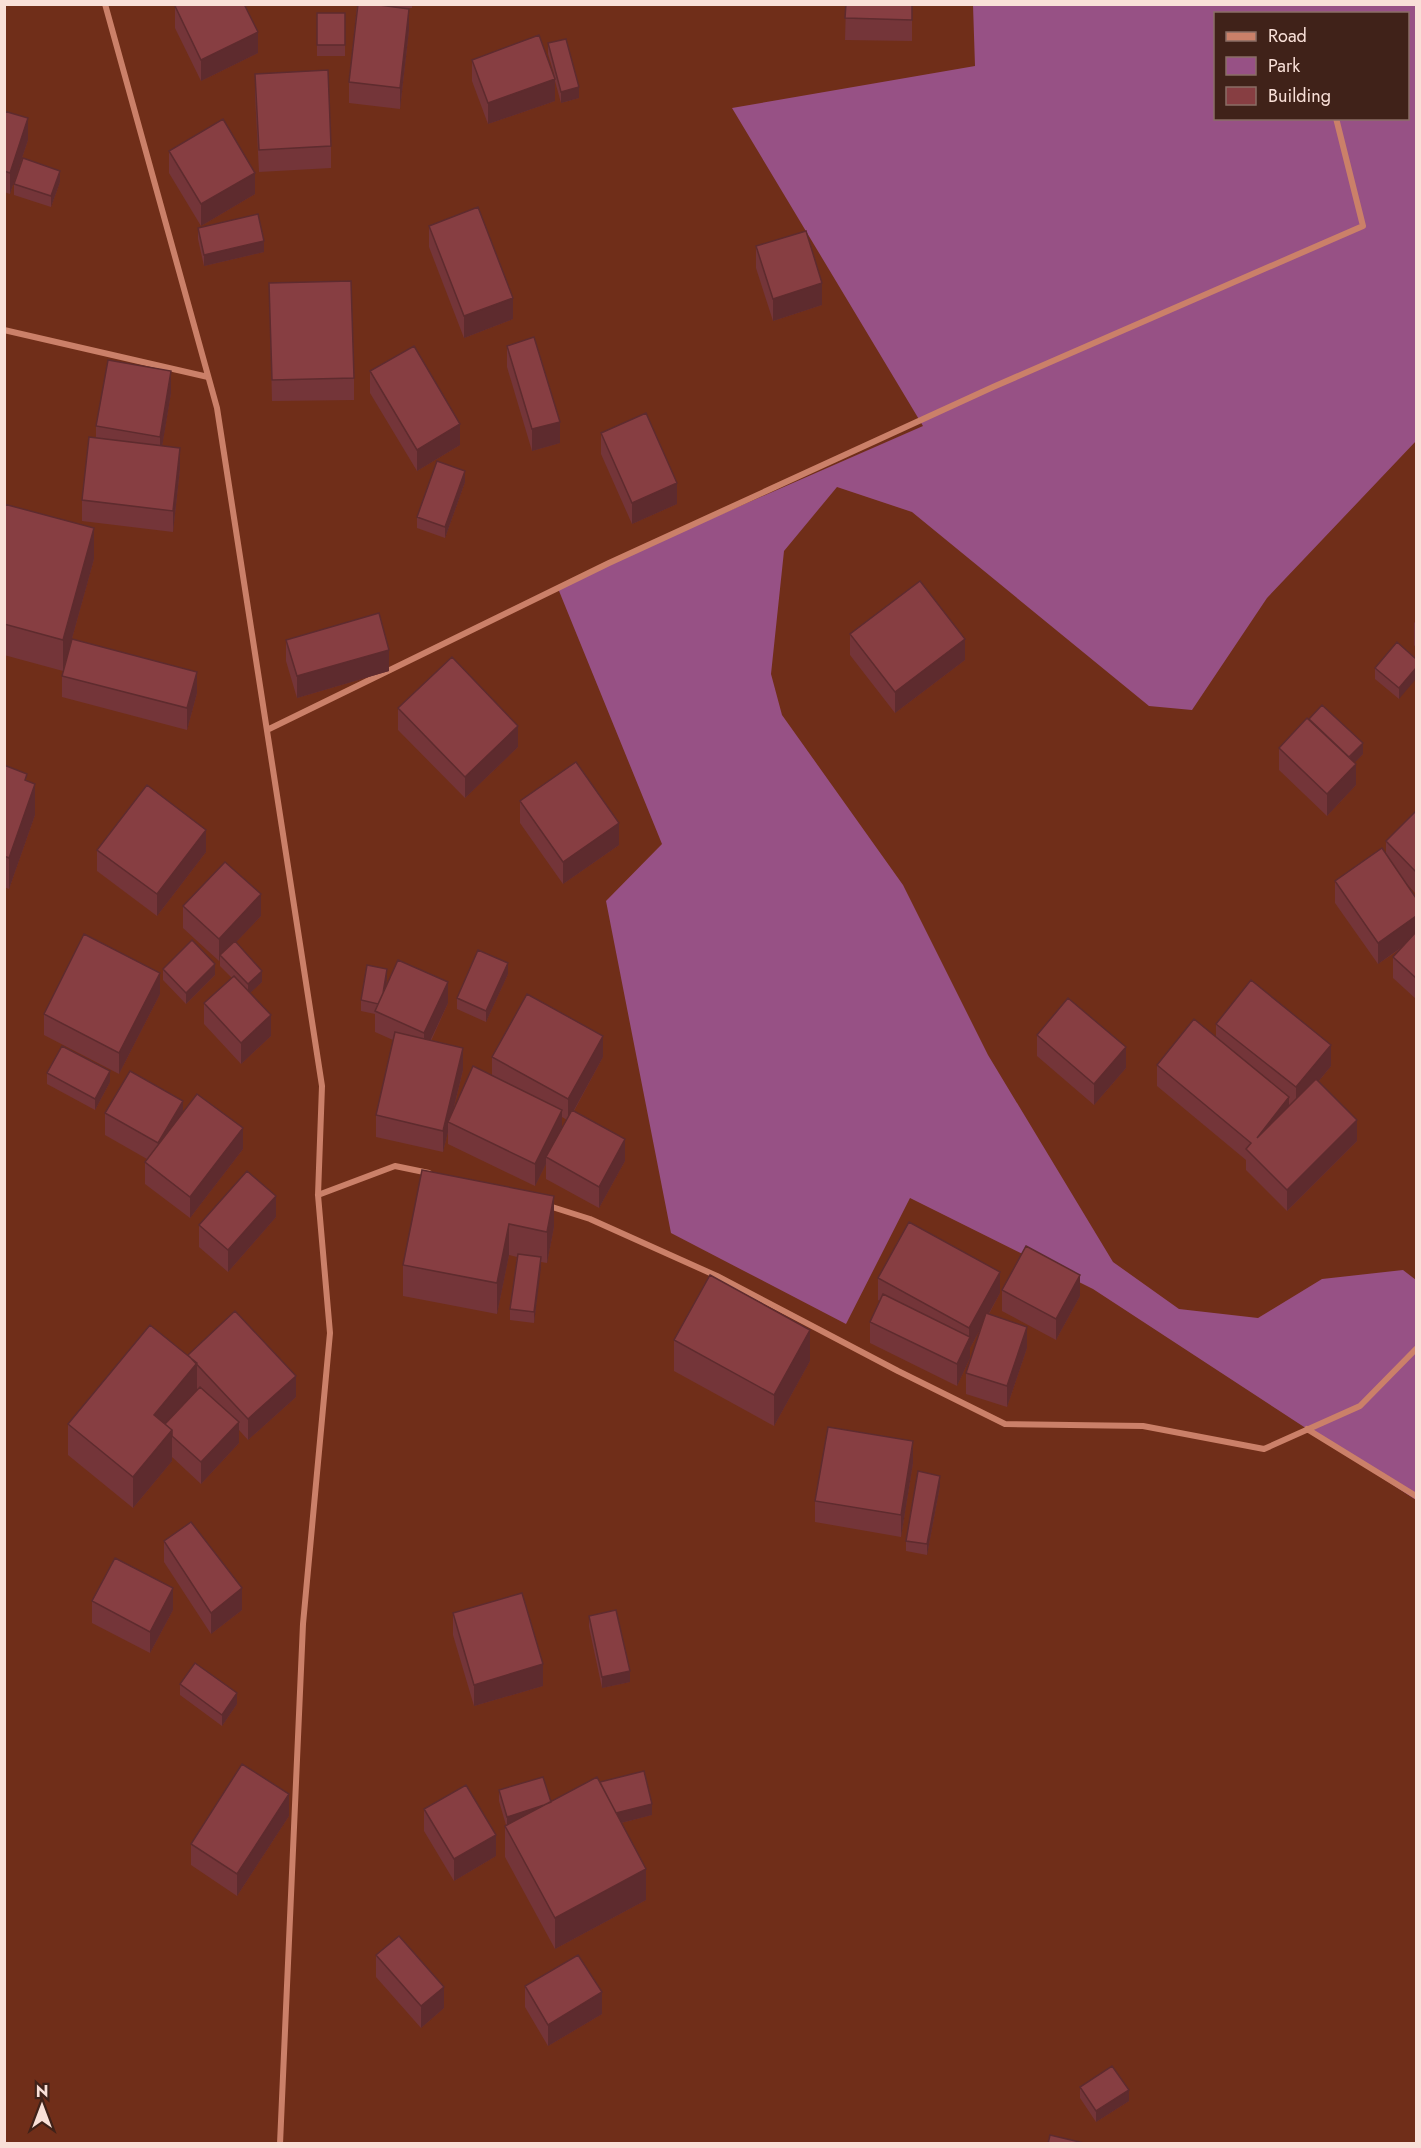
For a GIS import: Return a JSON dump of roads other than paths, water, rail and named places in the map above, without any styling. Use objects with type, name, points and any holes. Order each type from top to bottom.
[{"type":"street","points":[[105,4],[217,408],[322,1086],[318,1195],[330,1333],[303,1624],[280,2144]]},
{"type":"street","points":[[267,730],[631,553],[993,387],[1363,226],[1336,120]]},
{"type":"street","points":[[4,330],[208,377]]},
{"type":"street","points":[[318,1195],[395,1166],[442,1176]]},
{"type":"street","points":[[544,1204],[590,1219],[717,1276],[1005,1424],[1143,1426],[1264,1449],[1360,1406],[1416,1349]]},
{"type":"street","points":[[1307,1429],[1416,1496]]}]
